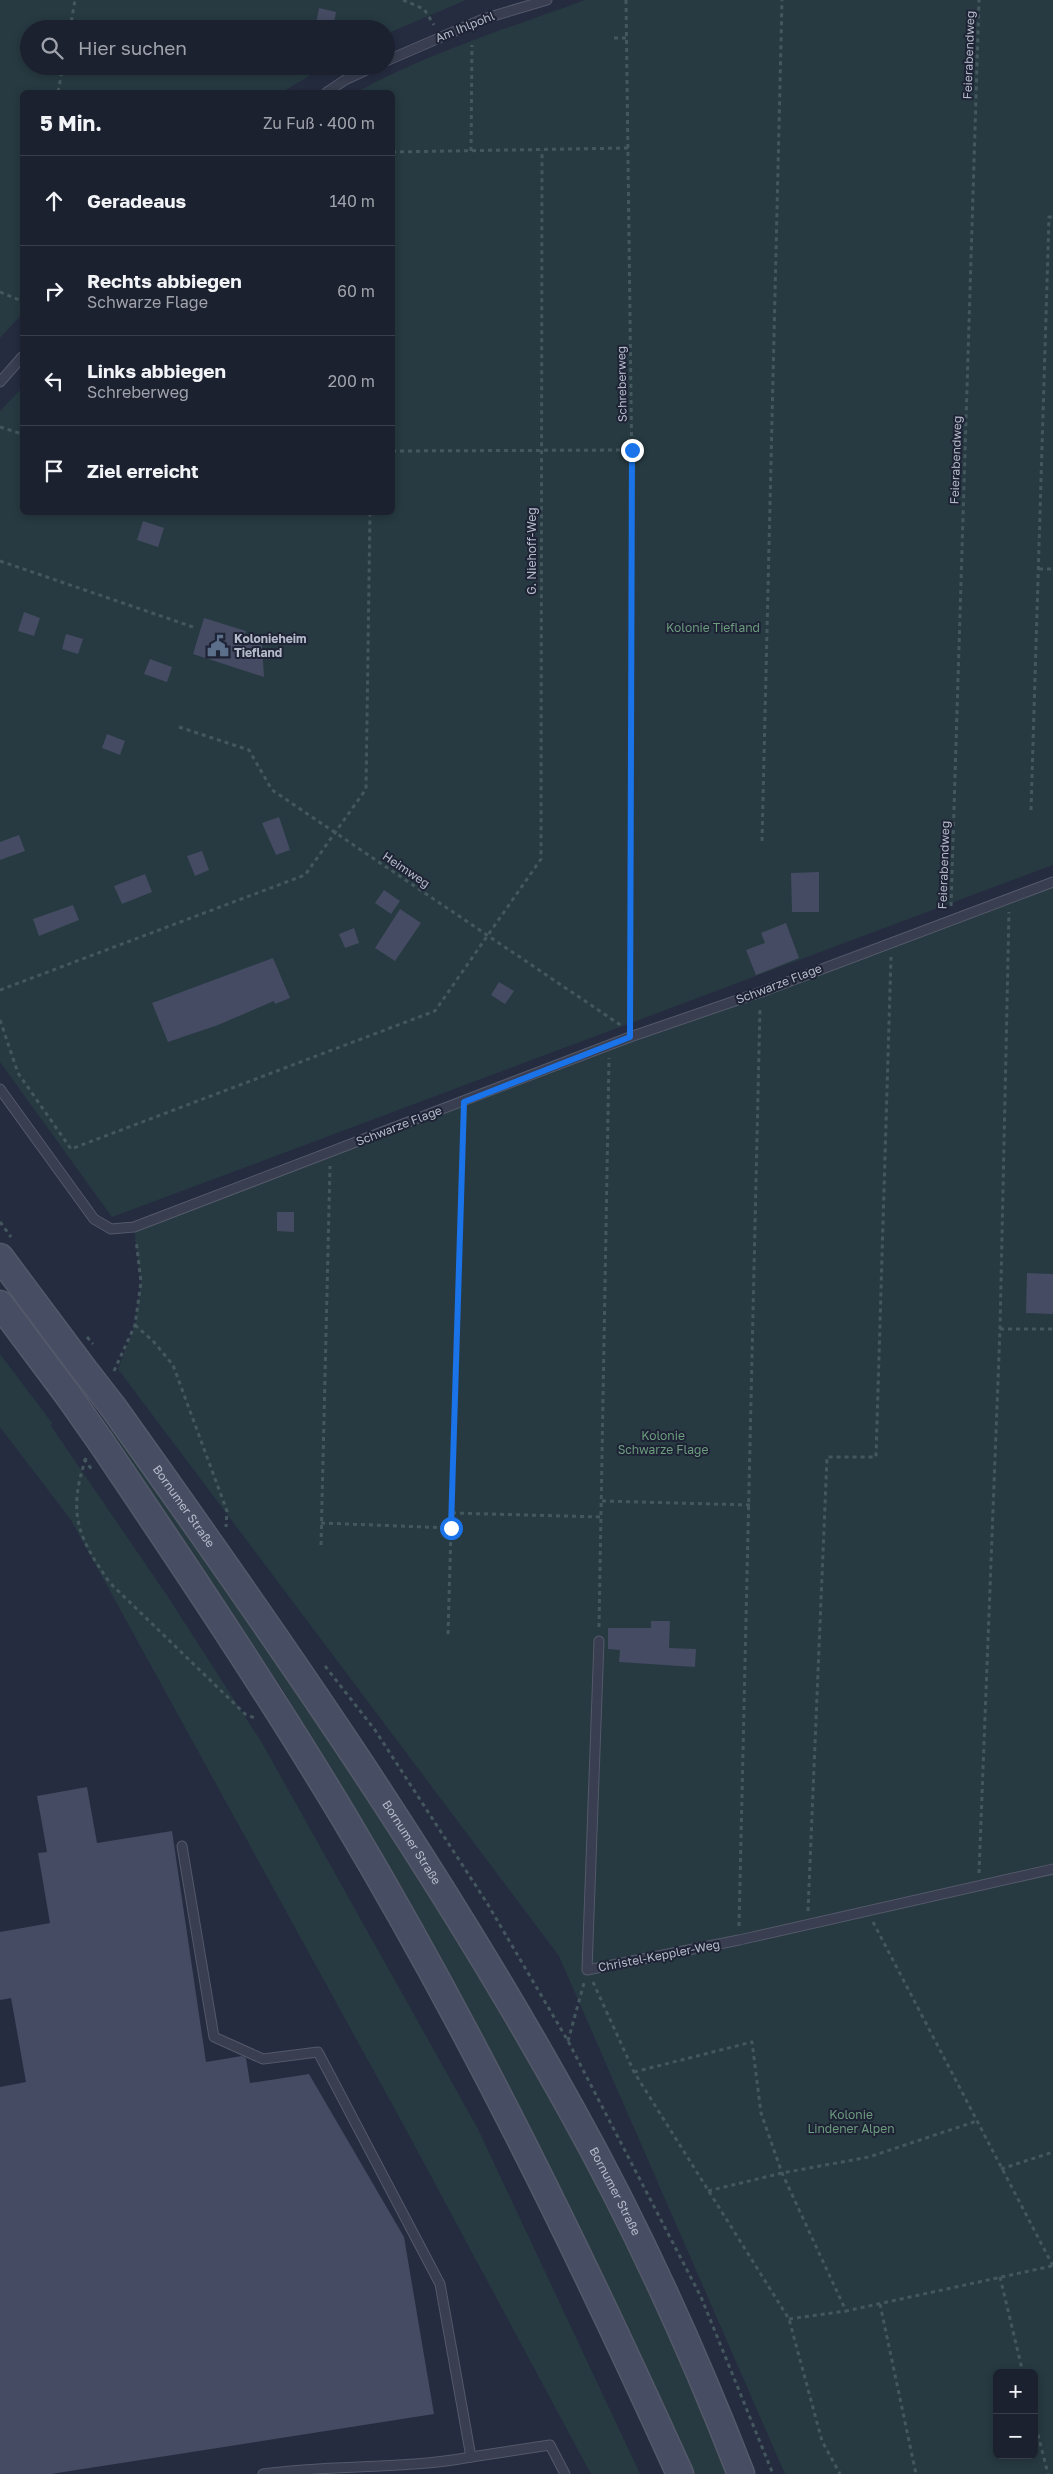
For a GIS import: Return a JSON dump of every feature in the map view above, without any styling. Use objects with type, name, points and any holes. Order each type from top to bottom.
[{"type":"main road","name":"Bornumer Straße","points":[[0,1257],[113,1407],[231,1572],[384,1799],[515,2010],[571,2108],[626,2212],[672,2311],[741,2474]]},
{"type":"main road","points":[[0,1304],[101,1442],[210,1604],[343,1816],[410,1932],[548,2191],[680,2474]]},
{"type":"lane","name":"Am Ihlpohl","points":[[395,57],[483,19],[547,0]]},
{"type":"lane","points":[[330,90],[356,75]]},
{"type":"lane","points":[[0,382],[20,359]]},
{"type":"lane","name":"Schwarze Flage","points":[[0,1089],[94,1220],[111,1229],[134,1227],[630,1037],[761,992],[891,941],[1053,882]]},
{"type":"lane","name":"Christel-Keppler-Weg","points":[[599,1641],[587,1970],[739,1940],[1053,1869]]},
{"type":"lane","points":[[182,1846],[214,2037],[264,2059],[318,2052],[440,2284],[471,2458]]},
{"type":"lane","points":[[263,2474],[438,2464],[550,2445],[565,2474]]},
{"type":"path","points":[[72,20],[76,0]]},
{"type":"path","points":[[403,0],[424,9],[441,37]]},
{"type":"path","name":"Schreberweg","points":[[626,0],[632,450],[630,1037]]},
{"type":"path","points":[[762,841],[782,0]]},
{"type":"path","name":"Feierabendweg","points":[[951,920],[979,0]]},
{"type":"path","points":[[614,38],[627,38]]},
{"type":"path","points":[[471,151],[472,44]]},
{"type":"path","points":[[58,90],[61,75]]},
{"type":"path","points":[[395,152],[628,148]]},
{"type":"path","name":"G. Niehoff-Weg","points":[[0,1020],[18,1073],[71,1148],[435,1012],[541,859],[542,150]]},
{"type":"path","points":[[1031,810],[1050,217],[1053,217]]},
{"type":"path","points":[[0,292],[20,300]]},
{"type":"path","points":[[0,427],[20,433]]},
{"type":"path","points":[[395,451],[632,450]]},
{"type":"path","points":[[0,990],[305,875],[366,788],[370,515]]},
{"type":"path","points":[[0,560],[193,626]]},
{"type":"path","points":[[1039,569],[1053,570]]},
{"type":"path","name":"Heimweg","points":[[179,727],[250,750],[272,790],[619,1024],[631,1022]]},
{"type":"path","points":[[978,1887],[1000,1329],[1009,899]]},
{"type":"path","points":[[807,1924],[827,1457],[876,1457],[891,941]]},
{"type":"path","points":[[739,1940],[761,992]]},
{"type":"path","points":[[599,1641],[610,1045]]},
{"type":"path","points":[[448,1634],[464,1102]]},
{"type":"path","points":[[321,1545],[330,1153]]},
{"type":"path","points":[[117,1363],[135,1325],[141,1282],[134,1227]]},
{"type":"path","points":[[135,1325],[153,1341],[173,1365],[227,1511],[225,1529]]},
{"type":"path","points":[[1000,1329],[1053,1329]]},
{"type":"path","points":[[83,1467],[75,1496],[76,1517],[82,1537],[110,1583],[245,1714],[259,1719]]},
{"type":"path","points":[[602,1501],[750,1505]]},
{"type":"path","points":[[452,1512],[602,1517]]},
{"type":"path","points":[[321,1523],[451,1528]]},
{"type":"path","points":[[789,2319],[846,2311],[1052,2266],[867,1911]]},
{"type":"path","points":[[568,2041],[587,1970]]},
{"type":"path","points":[[587,1970],[634,2072],[789,2319],[822,2441],[840,2474]]},
{"type":"path","points":[[634,2072],[752,2042],[761,2112],[782,2173],[846,2311]]},
{"type":"path","points":[[708,2191],[782,2173],[870,2157],[977,2121]]},
{"type":"path","points":[[1001,2169],[1053,2152]]},
{"type":"path","points":[[1000,2278],[1022,2369]]},
{"type":"path","points":[[880,2304],[916,2474]]},
{"type":"path","points":[[1038,2435],[1048,2474]]},
{"type":"green space","points":[[0,0],[466,0],[395,30],[395,20],[20,20],[20,75],[311,75],[285,90],[20,90],[20,316],[0,338]]},
{"type":"green space","name":"Kolonie Tiefland","points":[[585,0],[1053,0],[1053,865],[112,1217],[0,1062],[0,411],[20,390],[20,515],[395,515],[395,90],[361,90],[390,75],[395,75],[395,73],[412,65],[498,31]]},
{"type":"green space","name":"Kolonie Schwarze Flage","points":[[1053,882],[1053,2474],[785,2474],[559,1956],[118,1369],[135,1325],[141,1282],[134,1227]]},
{"type":"green space","points":[[0,1354],[52,1423],[51,1426],[168,1597],[262,1743],[478,2129],[640,2474],[591,2474],[403,2124],[71,1520],[0,1427]]},
{"type":"green space","points":[[112,1425],[295,1685],[469,1955],[631,2246],[696,2390],[728,2474],[694,2474],[601,2272],[457,1988],[379,1851],[283,1690],[111,1431]]},
{"type":"building","points":[[319,8],[336,12],[334,20],[317,20]]},
{"type":"building","points":[[143,521],[164,528],[158,547],[137,540]]},
{"type":"building","points":[[24,612],[40,618],[34,636],[18,631]]},
{"type":"building","name":"Kolonieheim Tiefland","points":[[204,618],[246,631],[243,639],[262,645],[264,677],[193,654]]},
{"type":"building","points":[[66,634],[83,639],[78,654],[62,649]]},
{"type":"building","points":[[150,659],[172,667],[167,682],[144,674]]},
{"type":"building","points":[[107,734],[125,741],[120,755],[102,748]]},
{"type":"building","points":[[279,817],[290,850],[276,855],[262,823]]},
{"type":"building","points":[[19,835],[25,851],[0,860],[0,842]]},
{"type":"building","points":[[202,851],[209,870],[195,876],[187,856]]},
{"type":"building","points":[[819,872],[819,912],[792,912],[791,873]]},
{"type":"building","points":[[145,874],[152,892],[122,904],[114,886]]},
{"type":"building","points":[[384,890],[400,901],[391,914],[375,903]]},
{"type":"building","points":[[73,905],[79,920],[39,936],[33,919]]},
{"type":"building","points":[[400,909],[421,923],[395,961],[375,948]]},
{"type":"building","points":[[786,923],[799,958],[756,975],[746,950],[765,943],[761,933]]},
{"type":"building","points":[[354,928],[359,943],[345,948],[339,934]]},
{"type":"building","points":[[273,958],[290,998],[275,1004],[274,1001],[218,1025],[168,1042],[152,1003]]},
{"type":"building","points":[[499,982],[514,991],[505,1004],[491,995]]},
{"type":"building","points":[[277,1212],[294,1212],[294,1232],[277,1231]]},
{"type":"building","points":[[1027,1273],[1053,1274],[1053,1314],[1026,1313]]},
{"type":"building","points":[[651,1621],[670,1621],[669,1648],[696,1649],[695,1667],[619,1662],[620,1650],[608,1649],[608,1628],[651,1628]]},
{"type":"building","points":[[87,1787],[97,1843],[172,1831],[206,2062],[242,2056],[246,2058],[250,2083],[309,2074],[404,2237],[434,2414],[51,2474],[0,2474],[0,2087],[26,2082],[11,1998],[0,2000],[0,1932],[50,1923],[38,1853],[47,1852],[37,1796]]},
{"type":"place","name":"Kolonieheim Tiefland","points":[[218,646]]},
{"type":"route","points":[[451,1528],[464,1102],[630,1037],[632,450]]},
{"type":"park label","name":"Kolonie Lindener Alpen","points":[[851,2122]]}]
